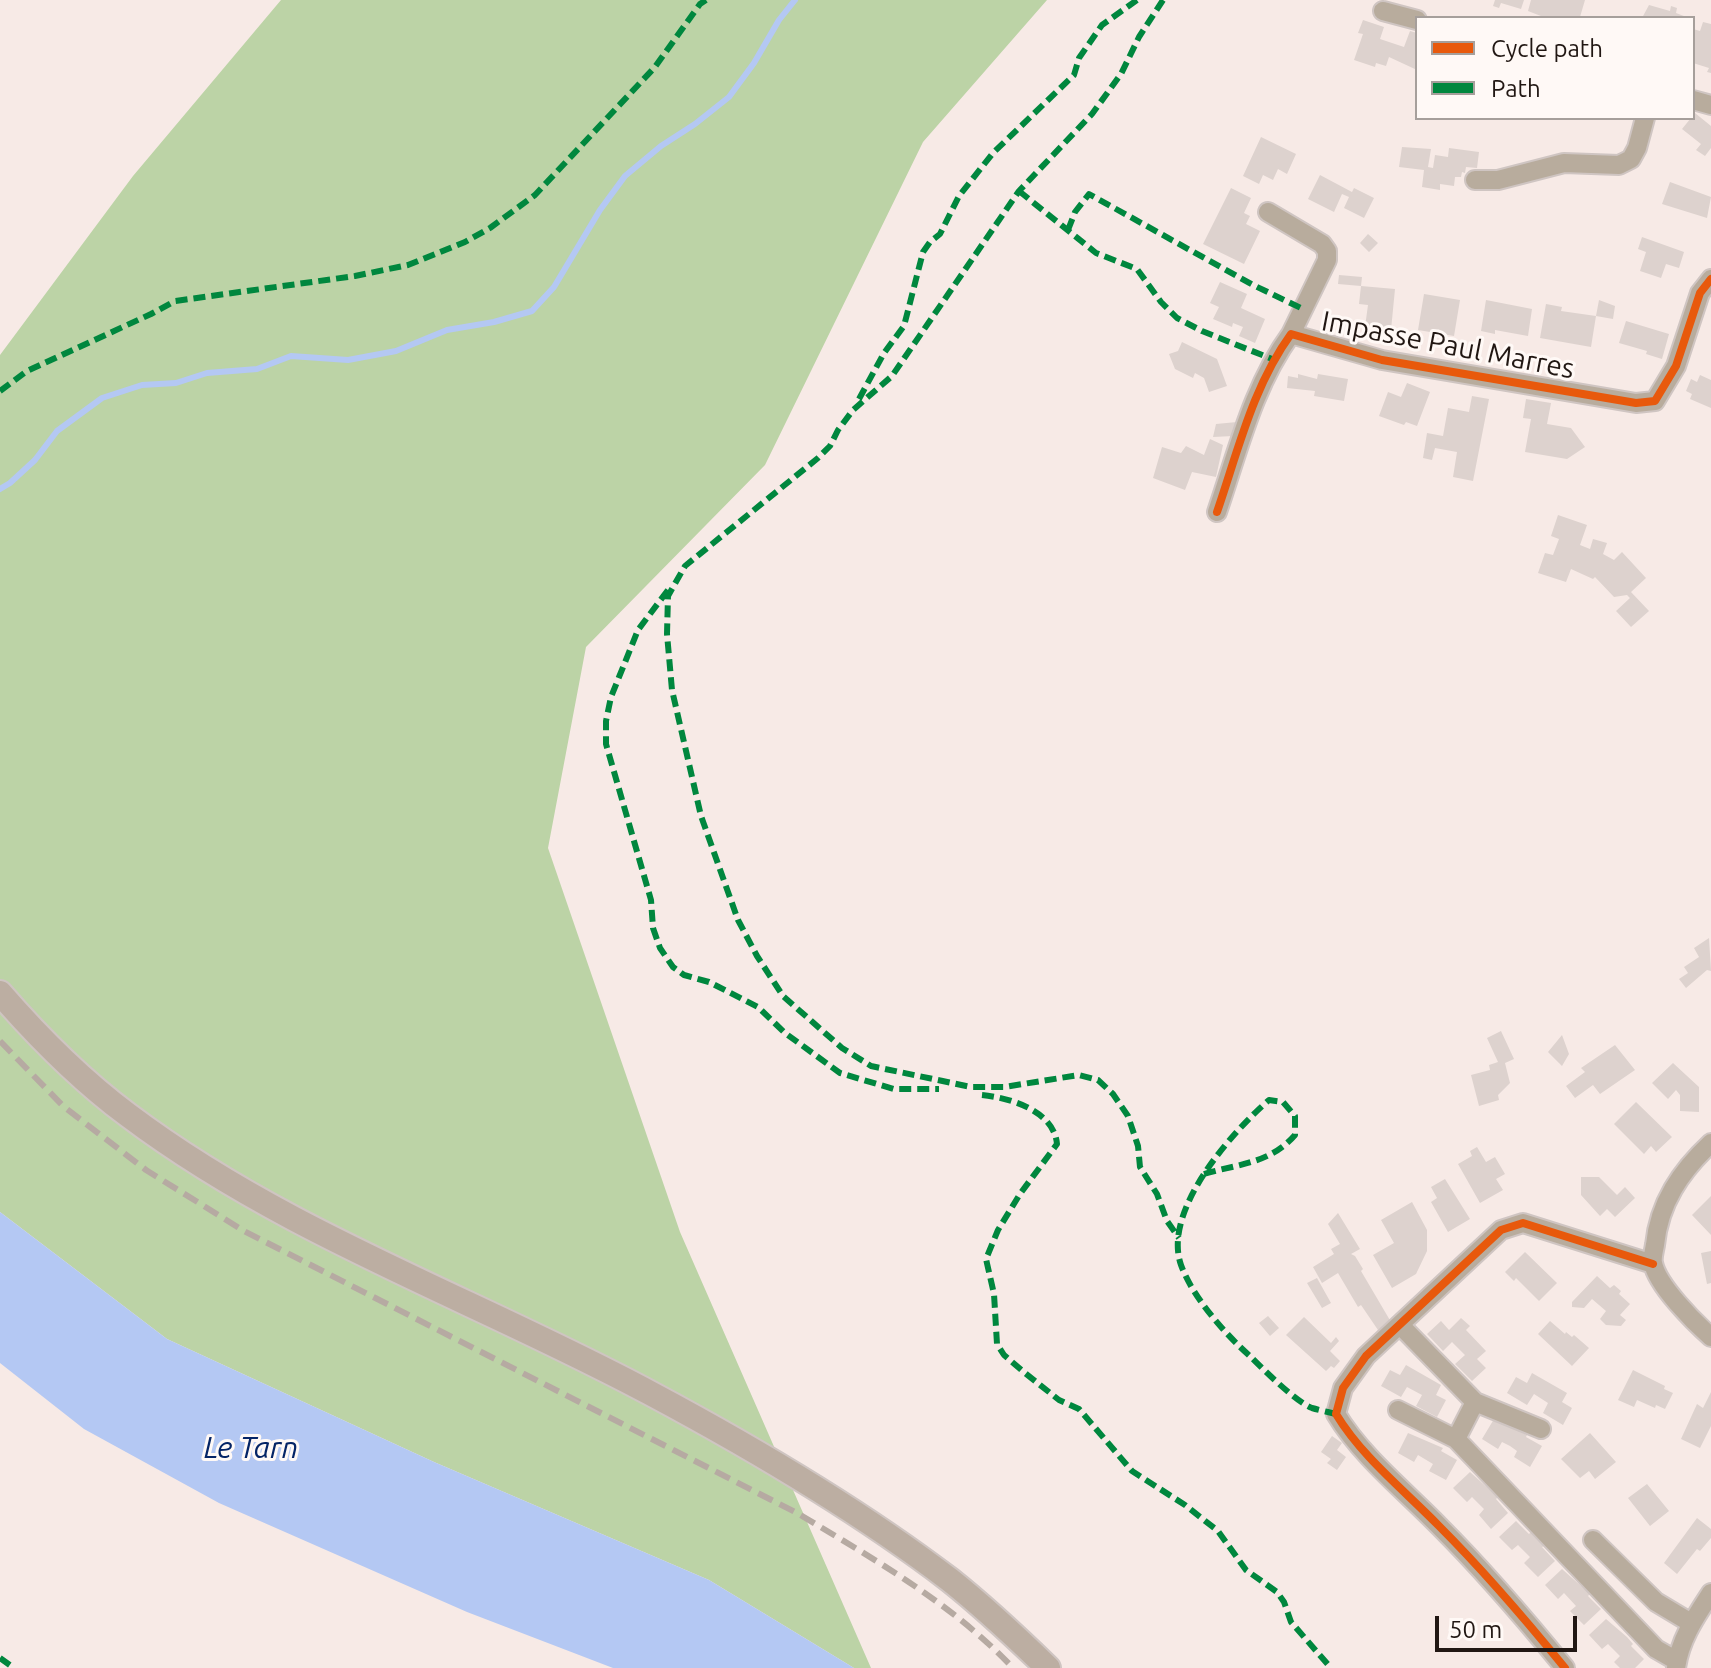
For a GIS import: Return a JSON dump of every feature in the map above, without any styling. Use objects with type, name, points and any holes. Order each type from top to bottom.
[{"type":"main road","points":[[0,993],[71,1068],[128,1115],[191,1158],[282,1211],[649,1393],[787,1472],[877,1528],[951,1581],[1048,1668]]},
{"type":"street","points":[[1383,11],[1415,19]]},
{"type":"street","points":[[1475,180],[1498,180],[1564,163],[1619,165],[1631,159],[1644,120]]},
{"type":"street","points":[[1268,212],[1322,244],[1327,251],[1327,260],[1291,334]]},
{"type":"street","name":"Impasse Paul Marres","points":[[1217,512],[1261,385],[1272,359],[1291,334],[1382,360],[1636,403],[1655,401],[1676,366],[1700,293],[1711,279]]},
{"type":"street","points":[[1711,1143],[1679,1175],[1667,1198],[1656,1231],[1653,1264],[1681,1308],[1711,1337]]},
{"type":"street","points":[[1565,1668],[1502,1592],[1375,1463],[1347,1432],[1336,1414],[1343,1388],[1366,1356],[1501,1230],[1523,1223],[1653,1264]]},
{"type":"street","points":[[1401,1326],[1475,1402],[1541,1429]]},
{"type":"street","points":[[1456,1439],[1475,1402]]},
{"type":"street","points":[[1398,1410],[1456,1439],[1656,1649],[1676,1664],[1691,1623],[1711,1593]]},
{"type":"street","points":[[1593,1540],[1656,1602],[1691,1623]]},
{"type":"green space","points":[[281,0],[1047,0],[923,142],[765,465],[586,647],[548,848],[680,1232],[871,1668],[854,1668],[709,1580],[434,1462],[167,1339],[0,1212],[0,355],[133,176]]},
{"type":"water","name":"Le Tarn","points":[[0,1212],[167,1339],[434,1462],[709,1580],[854,1668],[613,1668],[467,1612],[219,1503],[84,1429],[0,1363]]},
{"type":"building","points":[[1495,0],[1524,0],[1521,9],[1501,3],[1499,8],[1493,6]]},
{"type":"building","points":[[1531,0],[1585,0],[1580,16],[1541,16],[1528,11]]},
{"type":"building","points":[[1649,5],[1670,11],[1671,6],[1677,8],[1676,13],[1684,16],[1643,16]]},
{"type":"building","points":[[1363,20],[1384,27],[1380,39],[1404,47],[1410,31],[1415,32],[1415,69],[1389,57],[1386,66],[1376,63],[1375,67],[1354,60],[1363,34],[1358,33]]},
{"type":"building","points":[[1703,22],[1711,24],[1711,73],[1707,72],[1709,68],[1695,64],[1695,30],[1700,31]]},
{"type":"building","points":[[1695,113],[1711,126],[1711,148],[1705,156],[1696,150],[1701,144],[1682,129],[1689,120],[1695,120]]},
{"type":"building","points":[[1261,137],[1296,154],[1287,174],[1278,169],[1273,180],[1263,175],[1259,184],[1243,176]]},
{"type":"building","points":[[1402,147],[1431,149],[1428,167],[1433,168],[1435,155],[1448,157],[1449,148],[1479,152],[1477,168],[1466,167],[1461,177],[1455,177],[1454,186],[1440,184],[1440,190],[1422,187],[1424,170],[1399,167]]},
{"type":"building","points":[[1320,175],[1352,192],[1354,188],[1374,198],[1364,218],[1344,208],[1349,197],[1342,194],[1334,212],[1308,199]]},
{"type":"building","points":[[1670,182],[1711,197],[1707,218],[1662,204]]},
{"type":"building","points":[[1231,188],[1251,198],[1244,213],[1250,216],[1246,224],[1260,231],[1244,264],[1203,244]]},
{"type":"building","points":[[1368,234],[1378,243],[1369,252],[1360,243]]},
{"type":"building","points":[[1642,237],[1684,252],[1679,268],[1666,264],[1661,278],[1640,271],[1646,252],[1638,249]]},
{"type":"building","points":[[1339,275],[1362,277],[1361,286],[1338,284]]},
{"type":"building","points":[[1220,282],[1247,294],[1241,308],[1265,319],[1255,343],[1239,336],[1243,327],[1233,323],[1232,327],[1213,319],[1219,307],[1210,303]]},
{"type":"building","points":[[1361,286],[1395,289],[1391,330],[1365,327],[1368,305],[1359,304]]},
{"type":"building","points":[[1424,294],[1460,300],[1454,336],[1418,330]]},
{"type":"building","points":[[1486,300],[1532,309],[1528,336],[1495,330],[1495,334],[1481,331]]},
{"type":"building","points":[[1599,300],[1615,306],[1613,319],[1596,316]]},
{"type":"building","points":[[1546,304],[1562,307],[1561,311],[1596,316],[1591,347],[1540,338]]},
{"type":"building","points":[[1626,321],[1669,334],[1662,359],[1619,343]]},
{"type":"building","points":[[1182,342],[1217,359],[1227,386],[1209,392],[1204,378],[1195,373],[1193,378],[1175,369],[1169,354],[1178,351]]},
{"type":"building","points":[[1298,374],[1317,379],[1318,374],[1348,379],[1344,401],[1314,396],[1315,391],[1287,388],[1288,376],[1298,378]]},
{"type":"building","points":[[1700,375],[1711,380],[1711,408],[1690,399],[1692,394],[1686,391],[1691,379],[1697,382]]},
{"type":"building","points":[[1407,383],[1430,392],[1417,426],[1379,416],[1388,392],[1401,397]]},
{"type":"building","points":[[1472,396],[1489,399],[1473,481],[1453,477],[1457,452],[1435,448],[1432,460],[1423,458],[1427,433],[1443,436],[1448,408],[1469,412]]},
{"type":"building","points":[[1526,399],[1551,403],[1547,424],[1571,428],[1585,447],[1567,459],[1525,452],[1531,419],[1523,418]]},
{"type":"building","points":[[1237,422],[1233,436],[1213,437],[1216,424]]},
{"type":"building","points":[[1210,439],[1223,445],[1216,477],[1192,472],[1185,490],[1153,478],[1162,447],[1181,453],[1186,446],[1204,455]]},
{"type":"building","points":[[1558,515],[1587,525],[1580,545],[1590,549],[1593,539],[1607,543],[1603,554],[1614,560],[1622,552],[1646,578],[1631,592],[1649,611],[1631,627],[1616,611],[1630,598],[1627,595],[1614,597],[1595,577],[1593,579],[1571,569],[1566,582],[1538,573],[1545,553],[1553,555],[1559,539],[1551,536]]},
{"type":"building","points":[[1709,938],[1711,971],[1707,970],[1686,988],[1679,979],[1688,973],[1684,967],[1699,957],[1694,948]]},
{"type":"building","points":[[1501,1031],[1514,1059],[1505,1063],[1510,1083],[1498,1095],[1499,1100],[1479,1106],[1471,1075],[1490,1070],[1489,1065],[1498,1062],[1487,1038]]},
{"type":"building","points":[[1562,1035],[1569,1054],[1562,1066],[1548,1052]]},
{"type":"building","points":[[1615,1045],[1635,1070],[1600,1094],[1593,1085],[1575,1098],[1566,1086],[1585,1072],[1581,1068]]},
{"type":"building","points":[[1673,1063],[1699,1087],[1699,1112],[1680,1111],[1680,1095],[1676,1090],[1668,1099],[1652,1083]]},
{"type":"building","points":[[1636,1102],[1672,1137],[1656,1152],[1651,1146],[1644,1154],[1614,1124]]},
{"type":"building","points":[[1477,1147],[1486,1162],[1495,1157],[1505,1174],[1496,1179],[1503,1190],[1480,1203],[1458,1164],[1472,1156],[1470,1151]]},
{"type":"building","points":[[1581,1177],[1599,1177],[1617,1195],[1625,1187],[1635,1198],[1615,1217],[1607,1209],[1600,1216],[1581,1195]]},
{"type":"building","points":[[1445,1179],[1470,1219],[1448,1232],[1431,1202],[1437,1198],[1431,1187]]},
{"type":"building","points":[[1711,1196],[1711,1235],[1692,1215]]},
{"type":"building","points":[[1412,1202],[1427,1230],[1427,1251],[1416,1274],[1392,1288],[1373,1255],[1394,1243],[1381,1220]]},
{"type":"building","points":[[1338,1213],[1360,1249],[1351,1254],[1363,1269],[1361,1271],[1391,1322],[1378,1330],[1361,1305],[1358,1307],[1338,1273],[1322,1283],[1313,1267],[1334,1254],[1331,1249],[1340,1244],[1328,1224]]},
{"type":"building","points":[[1711,1251],[1711,1283],[1707,1284],[1701,1253]]},
{"type":"building","points":[[1525,1252],[1557,1283],[1539,1301],[1516,1278],[1514,1281],[1505,1272]]},
{"type":"building","points":[[1597,1276],[1610,1288],[1614,1285],[1630,1304],[1620,1315],[1626,1320],[1621,1326],[1606,1325],[1600,1319],[1606,1311],[1592,1299],[1584,1308],[1572,1307],[1572,1302]]},
{"type":"building","points":[[1317,1278],[1331,1303],[1322,1308],[1307,1283]]},
{"type":"building","points":[[1268,1316],[1279,1328],[1270,1336],[1259,1323]]},
{"type":"building","points":[[1304,1317],[1331,1343],[1336,1337],[1339,1341],[1330,1351],[1340,1361],[1334,1368],[1331,1366],[1326,1371],[1286,1335]]},
{"type":"building","points":[[1461,1318],[1470,1326],[1466,1330],[1486,1351],[1477,1359],[1486,1368],[1472,1381],[1455,1364],[1465,1355],[1452,1342],[1443,1351],[1427,1334],[1441,1321],[1449,1330]]},
{"type":"building","points":[[1550,1321],[1589,1348],[1572,1366],[1538,1334]]},
{"type":"building","points":[[1406,1365],[1441,1385],[1436,1395],[1446,1400],[1437,1417],[1416,1406],[1422,1395],[1407,1387],[1401,1397],[1381,1386],[1390,1370],[1400,1375]]},
{"type":"building","points":[[1633,1370],[1673,1393],[1665,1409],[1637,1400],[1634,1407],[1618,1400]]},
{"type":"building","points":[[1532,1373],[1567,1393],[1562,1402],[1572,1408],[1563,1425],[1543,1413],[1548,1403],[1534,1394],[1527,1405],[1507,1393],[1516,1377],[1527,1383]]},
{"type":"building","points":[[1711,1392],[1711,1426],[1700,1448],[1681,1439],[1697,1404],[1703,1408]]},
{"type":"building","points":[[1494,1419],[1542,1446],[1530,1467],[1514,1457],[1517,1451],[1510,1446],[1502,1442],[1498,1449],[1482,1439]]},
{"type":"building","points":[[1408,1433],[1443,1448],[1441,1451],[1457,1460],[1446,1480],[1429,1471],[1433,1464],[1418,1455],[1414,1462],[1398,1453]]},
{"type":"building","points":[[1590,1433],[1616,1462],[1595,1479],[1589,1471],[1580,1478],[1561,1459]]},
{"type":"building","points":[[1332,1436],[1342,1443],[1337,1450],[1346,1457],[1337,1470],[1327,1463],[1331,1459],[1321,1452]]},
{"type":"building","points":[[1470,1472],[1498,1497],[1496,1499],[1508,1513],[1491,1529],[1479,1515],[1484,1509],[1472,1497],[1467,1502],[1453,1488]]},
{"type":"building","points":[[1647,1484],[1669,1511],[1650,1526],[1628,1498]]},
{"type":"building","points":[[1697,1518],[1711,1529],[1711,1538],[1700,1551],[1697,1549],[1677,1574],[1664,1563]]},
{"type":"building","points":[[1516,1521],[1538,1538],[1555,1561],[1538,1577],[1524,1563],[1530,1557],[1518,1545],[1512,1550],[1499,1537]]},
{"type":"building","points":[[1562,1569],[1590,1594],[1588,1596],[1601,1609],[1584,1625],[1570,1611],[1576,1606],[1564,1593],[1558,1599],[1545,1585]]},
{"type":"building","points":[[1606,1619],[1627,1637],[1644,1659],[1635,1668],[1620,1668],[1614,1662],[1620,1656],[1608,1644],[1602,1649],[1589,1635]]},
{"type":"waterway","points":[[0,489],[35,460],[57,431],[102,398],[142,385],[176,383],[207,373],[257,369],[291,356],[348,360],[396,351],[447,330],[494,322],[532,311],[554,287],[600,210],[625,176],[729,97],[795,0]]},
{"type":"railway","points":[[0,1041],[63,1106],[146,1170],[244,1231],[797,1513],[938,1602],[1013,1668]]},
{"type":"marked path","points":[[0,391],[27,371],[175,301],[355,276],[408,265],[465,242],[535,195],[655,67],[706,0]]},
{"type":"marked path","points":[[859,399],[884,353],[904,326],[923,252],[940,234],[959,196],[993,153],[1074,75],[1079,58],[1102,25],[1137,0]]},
{"type":"marked path","points":[[1163,0],[1139,37],[1121,74],[1092,114],[1019,191],[892,376],[853,410],[830,446],[818,458],[685,566],[668,596],[667,634],[672,690],[701,816],[738,920],[783,996],[842,1048],[871,1066],[971,1087],[1004,1087],[1079,1075],[1098,1080],[1113,1094],[1128,1116],[1138,1146],[1140,1167],[1179,1238]]},
{"type":"marked path","points":[[1019,191],[1096,253],[1137,269],[1177,318],[1272,359]]},
{"type":"marked path","points":[[1068,230],[1075,212],[1089,194],[1253,285],[1303,309]]},
{"type":"marked path","points":[[668,590],[638,630],[611,697],[606,721],[606,744],[651,900],[653,928],[660,948],[673,967],[684,975],[709,982],[758,1007],[785,1033],[840,1073],[894,1089],[939,1089]]},
{"type":"marked path","points":[[982,1095],[1018,1103],[1040,1115],[1054,1133],[1057,1144],[1020,1194],[998,1230],[986,1259],[994,1294],[997,1344],[1004,1355],[1059,1400],[1079,1409],[1132,1471],[1185,1505],[1218,1531],[1246,1570],[1277,1592],[1291,1622],[1331,1668]]},
{"type":"marked path","points":[[1204,1174],[1216,1171],[1241,1165],[1252,1162],[1275,1152],[1295,1135],[1295,1116],[1283,1102],[1269,1100],[1237,1132],[1219,1152],[1204,1175],[1190,1198],[1181,1221],[1178,1244],[1186,1278],[1231,1338],[1298,1399],[1312,1408],[1336,1414]]},
{"type":"marked path","points":[[0,1658],[14,1668]]},
{"type":"cycle path","points":[[1217,512],[1256,397],[1291,334],[1382,360],[1636,403],[1655,401],[1676,366],[1700,293],[1711,279]]},
{"type":"cycle path","points":[[1565,1668],[1472,1560],[1371,1459],[1336,1414],[1343,1388],[1366,1356],[1501,1230],[1523,1223],[1653,1264]]}]
